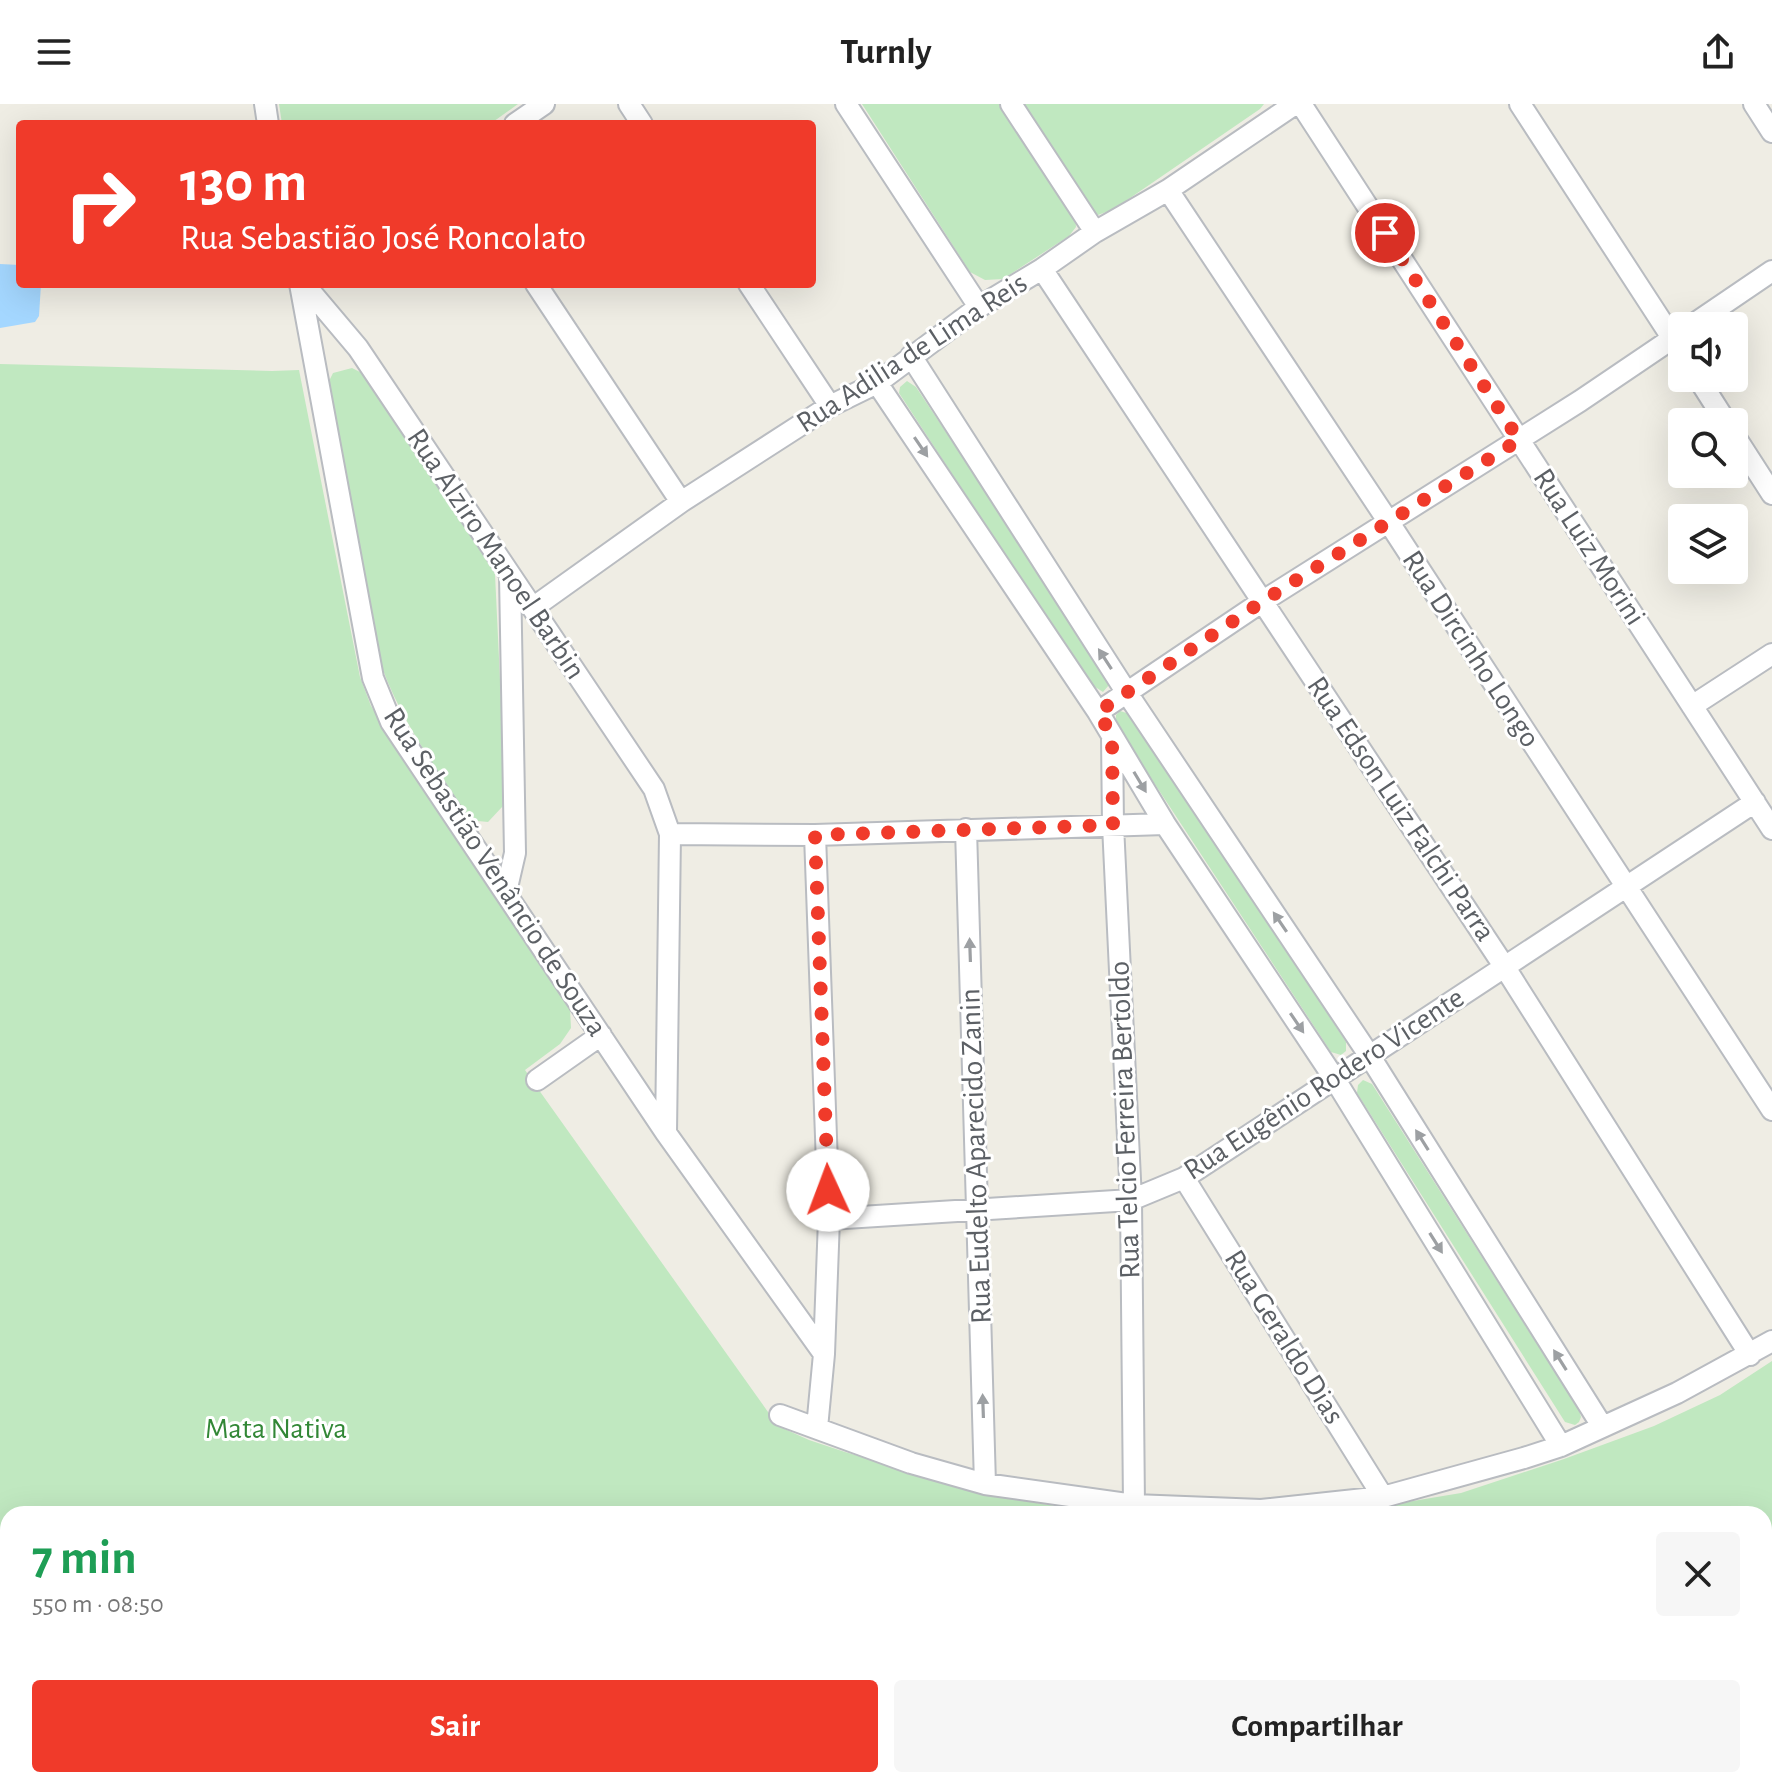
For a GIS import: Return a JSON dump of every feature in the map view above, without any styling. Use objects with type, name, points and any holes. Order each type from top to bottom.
[{"type":"street","points":[[521,120],[544,104]]},
{"type":"street","points":[[846,104],[979,307]]},
{"type":"street","points":[[1011,104],[1095,232]]},
{"type":"street","name":"Rua Adilia de Lima Reis","points":[[534,607],[681,502],[830,406],[877,383],[979,307],[1095,232],[1168,190],[1295,104]]},
{"type":"street","name":"Rua Luiz Morini","points":[[1301,104],[1772,829]]},
{"type":"street","points":[[1520,104],[1668,325]]},
{"type":"street","points":[[1754,104],[1772,132]]},
{"type":"street","name":"Rua Dircinho Longo","points":[[1168,190],[1772,1110]]},
{"type":"street","name":"Rua Edson Luiz Falchi Parra","points":[[1042,269],[1504,966],[1750,1355]]},
{"type":"street","points":[[1712,312],[1772,271]]},
{"type":"street","name":"Rua Sebastião Venâncio de Souza","points":[[303,288],[373,678],[391,722],[666,1133],[824,1354]]},
{"type":"street","name":"Rua Alziro Manoel Barbin","points":[[306,288],[358,348],[510,576],[534,607],[654,789],[670,834]]},
{"type":"street","points":[[539,288],[681,502]]},
{"type":"street","points":[[752,288],[830,406]]},
{"type":"street","points":[[1098,712],[1388,521],[1668,348]]},
{"type":"street","points":[[911,356],[1127,693],[1369,1055],[1602,1426]]},
{"type":"street","points":[[877,383],[1098,712],[1165,824],[1334,1078],[1561,1446]]},
{"type":"street","points":[[1748,457],[1772,494]]},
{"type":"street","points":[[506,892],[515,853],[510,576]]},
{"type":"street","points":[[1692,706],[1772,654]]},
{"type":"street","name":"Rua Telcio Ferreira Bertoldo","points":[[1112,736],[1113,825],[1131,1200],[1134,1505]]},
{"type":"street","name":"Rua Eugênio Rodero Vicente","points":[[829,1219],[1131,1200],[1184,1178],[1755,802]]},
{"type":"street","points":[[666,1133],[670,834],[815,835],[1165,824]]},
{"type":"street","name":"Rua Eudelto Aparecido Zanin","points":[[966,829],[985,1484]]},
{"type":"street","points":[[815,835],[829,1219],[824,1354],[817,1428]]},
{"type":"street","points":[[537,1080],[601,1035]]},
{"type":"street","name":"Rua Geraldo Dias","points":[[1184,1178],[1383,1497]]},
{"type":"street","points":[[1299,1506],[1383,1497],[1561,1446],[1677,1393],[1772,1341]]},
{"type":"street","points":[[780,1415],[911,1463],[985,1484],[1159,1506]]},
{"type":"green space","points":[[279,104],[518,104],[496,120],[281,120]]},
{"type":"green space","points":[[862,104],[1003,104],[1075,212],[1076,227],[1069,236],[1003,279],[985,280],[970,272]]},
{"type":"green space","points":[[1022,104],[1264,104],[1114,209],[1098,215],[1086,204]]},
{"type":"green space","name":"Mata Nativa","points":[[0,364],[299,370],[360,677],[371,706],[570,1008],[571,1028],[560,1044],[525,1070],[778,1426],[845,1452],[998,1497],[1056,1506],[0,1506]]},
{"type":"green space","points":[[352,368],[364,374],[485,554],[495,574],[505,785],[503,806],[488,822],[478,821],[465,812],[439,774],[404,716],[377,652],[328,383],[333,373]]},
{"type":"green space","points":[[907,381],[916,387],[1107,674],[1109,685],[1103,692],[1089,683],[899,393],[900,387]]},
{"type":"green space","points":[[1120,711],[1133,715],[1346,1042],[1346,1051],[1341,1055],[1331,1052],[1116,725],[1116,715]]},
{"type":"green space","points":[[1363,1080],[1372,1084],[1579,1410],[1581,1417],[1575,1425],[1565,1422],[1357,1093],[1358,1085]]},
{"type":"green space","points":[[1772,1361],[1772,1506],[1383,1506],[1461,1493],[1654,1426],[1720,1395]]},
{"type":"water","points":[[0,264],[16,265],[16,288],[41,288],[39,316],[35,322],[0,328]]},
{"type":"route","points":[[828,1190],[815,835],[1113,825],[1112,736],[1098,712],[1263,601],[1519,440],[1385,233]]}]
